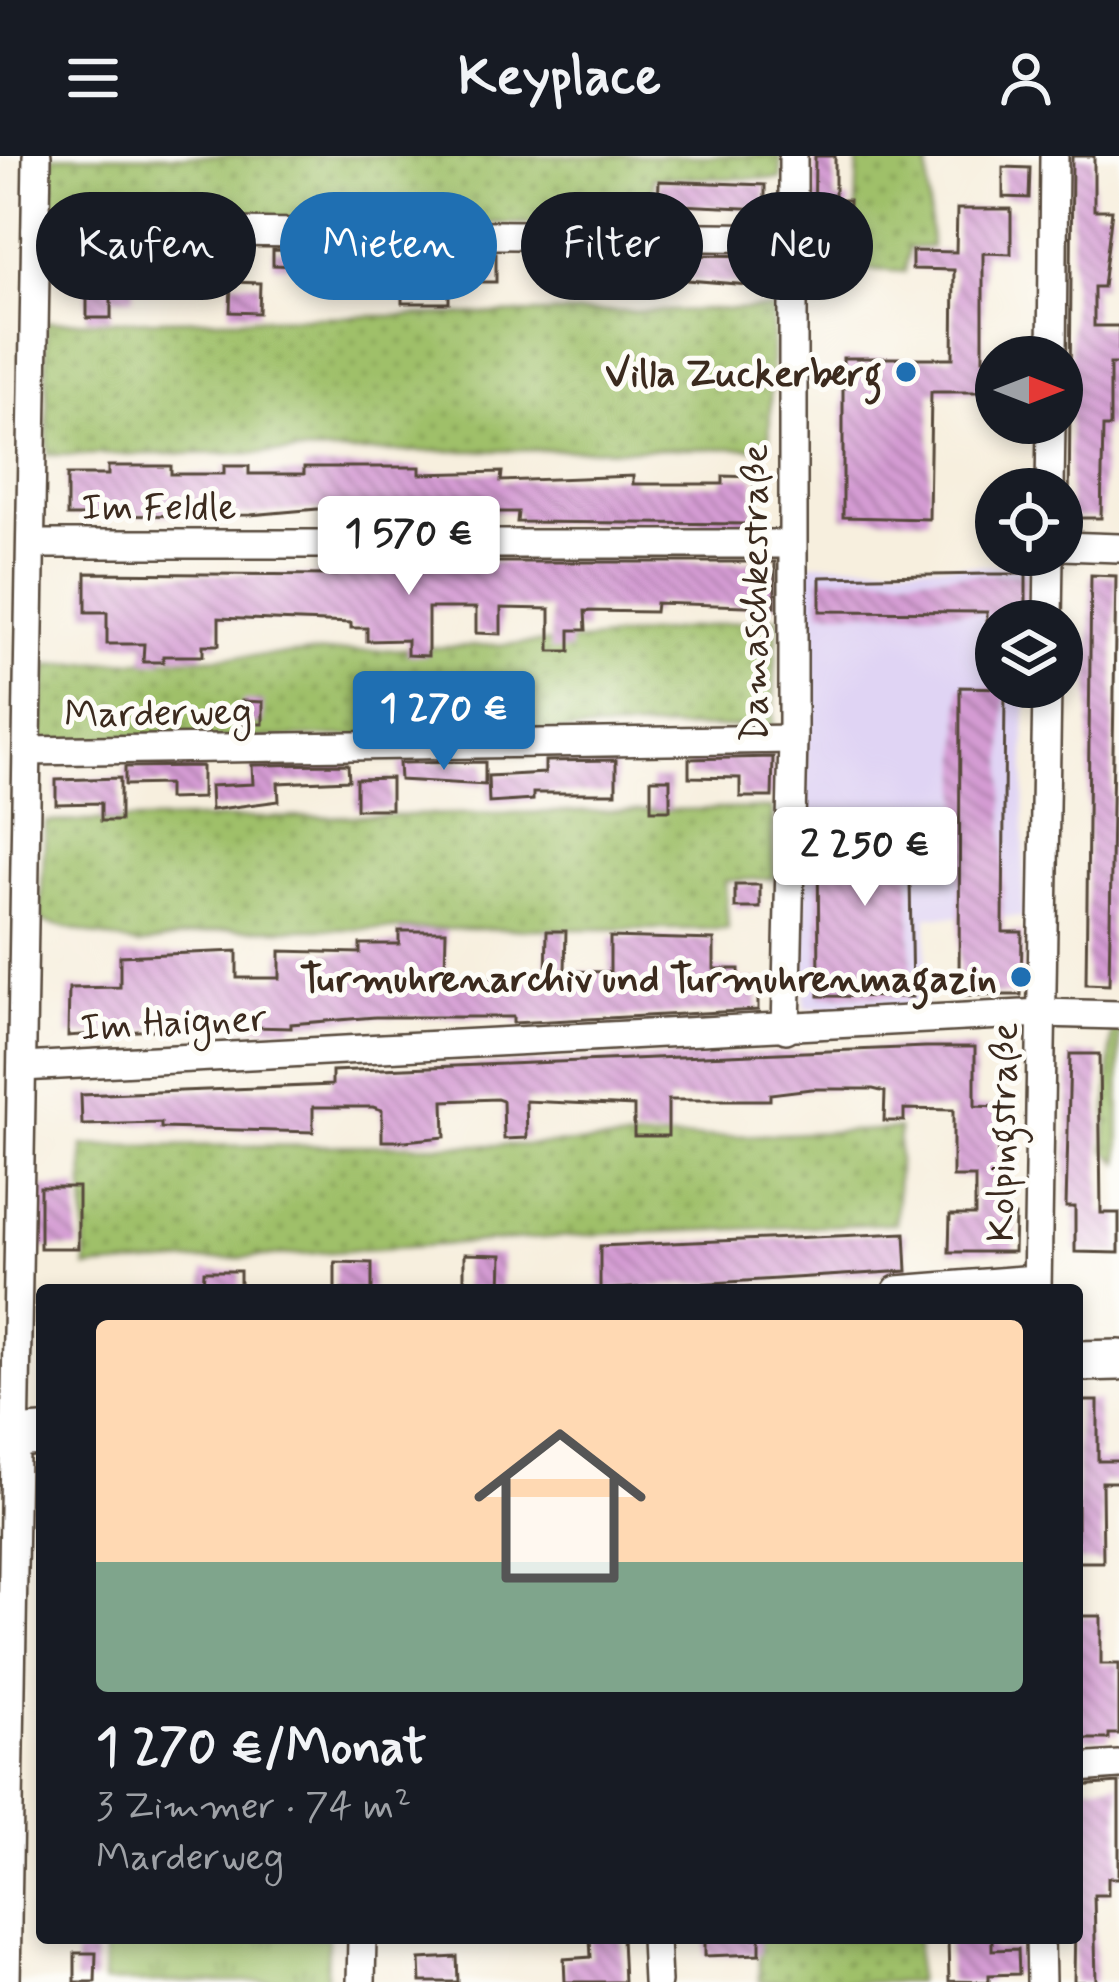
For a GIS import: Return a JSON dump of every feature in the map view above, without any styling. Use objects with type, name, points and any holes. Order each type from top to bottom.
[{"type":"street","points":[[37,156],[37,192]]},
{"type":"street","name":"Damaschkestraße","points":[[793,156],[793,192]]},
{"type":"street","points":[[1052,336],[1054,156]]},
{"type":"street","points":[[6,1982],[36,230]]},
{"type":"street","points":[[256,232],[727,237]]},
{"type":"street","name":"Damaschkestraße","points":[[786,1029],[793,739],[793,300]]},
{"type":"street","name":"Im Feldle","points":[[31,544],[792,544]]},
{"type":"street","points":[[1083,547],[1119,548]]},
{"type":"street","name":"Kolpingstraße","points":[[1036,1284],[1047,708]]},
{"type":"street","name":"Marderweg","points":[[28,752],[793,739]]},
{"type":"street","name":"Im Haigner","points":[[22,1067],[1042,1013],[1119,1015]]},
{"type":"street","points":[[1083,1361],[1119,1360]]},
{"type":"street","points":[[1083,1768],[1119,1765]]},
{"type":"street","points":[[361,1982],[362,1944]]},
{"type":"street","points":[[655,1944],[657,1982]]},
{"type":"street","points":[[1040,1944],[1041,1982]]},
{"type":"shaded area","points":[[808,563],[975,565],[975,576],[1027,576],[1026,600],[975,600],[975,708],[1026,708],[1023,917],[927,916],[926,1009],[804,1008]]},
{"type":"green space","points":[[51,156],[780,156],[781,179],[653,177],[653,192],[521,192],[521,224],[497,223],[497,192],[280,192],[280,220],[256,219],[256,192],[50,192]]},
{"type":"green space","points":[[858,156],[927,156],[931,247],[909,248],[905,272],[873,269],[873,192],[857,192]]},
{"type":"green space","points":[[773,309],[769,448],[48,455],[46,322]]},
{"type":"green space","points":[[778,617],[773,726],[37,743],[48,665],[583,641]]},
{"type":"green space","points":[[772,808],[774,878],[725,881],[728,929],[228,929],[138,945],[40,921],[46,822]]},
{"type":"green space","points":[[1119,1028],[1119,1163],[1105,1149],[1112,1029]]},
{"type":"green space","points":[[899,1129],[896,1223],[603,1234],[86,1268],[83,1146],[530,1145]]},
{"type":"green space","points":[[105,1944],[328,1944],[327,1982],[103,1982]]},
{"type":"green space","points":[[759,1944],[917,1944],[917,1982],[759,1982]]},
{"type":"building","points":[[815,156],[835,156],[835,192],[815,192]]},
{"type":"building","points":[[1072,156],[1094,156],[1094,210],[1112,210],[1103,287],[1094,287],[1094,326],[1119,326],[1119,364],[1110,364],[1110,427],[1103,427],[1101,518],[1083,518],[1083,468],[1069,468],[1070,444],[1083,444],[1083,336],[1071,336]]},
{"type":"building","points":[[1003,167],[1030,168],[1029,198],[1003,197]]},
{"type":"building","points":[[659,181],[765,185],[765,192],[727,192],[727,207],[703,206],[703,192],[659,192]]},
{"type":"building","points":[[957,209],[1011,209],[1011,254],[983,253],[983,336],[975,336],[975,392],[931,392],[929,519],[843,517],[843,358],[953,358],[954,270],[912,269],[912,251],[956,252]]},
{"type":"building","points":[[273,250],[280,250],[280,265],[273,265]]},
{"type":"building","points":[[703,255],[727,255],[727,283],[703,281]]},
{"type":"building","points":[[256,283],[260,283],[259,313],[230,312],[230,300],[256,300]]},
{"type":"building","points":[[87,300],[111,300],[111,318],[87,318]]},
{"type":"building","points":[[402,300],[449,300],[449,303]]},
{"type":"building","points":[[108,466],[171,466],[171,474],[224,474],[224,466],[249,466],[249,474],[304,474],[304,467],[420,467],[420,474],[502,472],[501,481],[633,476],[633,484],[723,484],[723,476],[754,477],[753,524],[517,522],[518,512],[352,512],[352,506],[250,515],[67,516],[67,475],[108,475]]},
{"type":"building","points":[[336,562],[775,562],[775,607],[656,603],[655,612],[585,611],[586,630],[570,630],[570,651],[550,651],[550,609],[501,608],[501,634],[476,633],[476,608],[428,608],[428,656],[407,655],[407,640],[367,641],[367,628],[351,628],[351,623],[219,618],[219,645],[203,645],[203,656],[163,656],[163,662],[143,662],[144,644],[107,644],[107,612],[86,612],[86,573],[336,575]]},
{"type":"building","points":[[1091,575],[1116,576],[1109,985],[1086,984]]},
{"type":"building","points":[[1026,576],[1026,600],[975,600],[975,612],[820,611],[820,577]]},
{"type":"building","points":[[960,687],[975,687],[975,708],[1005,708],[1003,932],[1022,932],[1021,995],[959,995]]},
{"type":"building","points":[[242,701],[263,702],[263,724],[242,724]]},
{"type":"building","points":[[773,757],[772,797],[740,797],[740,778],[689,777],[689,759]]},
{"type":"building","points":[[616,760],[616,793],[533,793],[533,800],[489,803],[488,776],[545,773],[545,761]]},
{"type":"building","points":[[485,762],[485,785],[400,780],[399,763]]},
{"type":"building","points":[[348,764],[349,780],[278,783],[279,801],[211,810],[210,786],[253,784],[252,765]]},
{"type":"building","points":[[202,766],[202,798],[168,799],[168,784],[125,785],[125,767]]},
{"type":"building","points":[[120,778],[120,821],[101,821],[101,803],[56,804],[56,780]]},
{"type":"building","points":[[391,778],[391,809],[356,809],[356,779]]},
{"type":"building","points":[[651,779],[670,779],[670,810],[651,810]]},
{"type":"building","points":[[818,821],[909,821],[912,997],[819,996]]},
{"type":"building","points":[[735,885],[760,885],[760,908],[735,908]]},
{"type":"building","points":[[399,931],[446,931],[445,971],[496,978],[546,978],[547,931],[566,931],[565,971],[610,972],[610,937],[714,940],[714,969],[739,969],[739,979],[758,980],[758,1010],[513,1023],[513,1017],[375,1017],[291,1024],[291,1028],[210,1026],[68,1036],[69,988],[120,987],[120,956],[237,951],[237,978],[280,978],[280,951],[360,953],[360,944],[399,944]]},
{"type":"building","points":[[975,1047],[975,1106],[998,1107],[997,1216],[1015,1216],[1014,1252],[949,1252],[950,1215],[975,1215],[975,1177],[953,1177],[953,1110],[904,1109],[904,1121],[884,1121],[885,1092],[873,1089],[811,1089],[770,1094],[770,1100],[668,1100],[668,1136],[634,1136],[634,1106],[526,1101],[527,1138],[504,1139],[503,1101],[497,1099],[444,1101],[445,1137],[405,1141],[382,1141],[382,1110],[373,1107],[313,1107],[313,1132],[161,1128],[161,1123],[82,1125],[81,1095],[332,1085],[332,1071]]},
{"type":"building","points":[[1070,1054],[1099,1054],[1101,1213],[1119,1213],[1119,1253],[1075,1252],[1075,1207],[1066,1207]]},
{"type":"building","points":[[40,1187],[78,1187],[78,1248],[40,1248]]},
{"type":"building","points":[[905,1233],[907,1271],[697,1284],[600,1284],[600,1246]]},
{"type":"building","points":[[464,1254],[502,1255],[501,1284],[464,1284]]},
{"type":"building","points":[[335,1262],[372,1263],[372,1284],[335,1284]]},
{"type":"building","points":[[204,1271],[240,1271],[240,1284],[203,1284]]},
{"type":"building","points":[[1083,1401],[1098,1401],[1098,1461],[1119,1461],[1119,1482],[1102,1482],[1103,1562],[1083,1562]]},
{"type":"building","points":[[1083,1616],[1101,1616],[1101,1664],[1119,1664],[1119,1734],[1109,1734],[1109,1739],[1083,1739]]},
{"type":"building","points":[[1119,1783],[1119,1878],[1108,1878],[1108,1895],[1094,1895],[1096,1982],[1074,1982],[1075,1944],[1083,1944],[1083,1786]]},
{"type":"building","points":[[590,1944],[622,1944],[624,1982],[565,1982],[564,1959],[591,1957]]},
{"type":"building","points":[[705,1944],[760,1944],[760,1954],[705,1956]]},
{"type":"building","points":[[948,1944],[1018,1949],[1019,1974],[989,1975],[989,1982],[949,1981]]},
{"type":"building","points":[[75,1953],[96,1953],[95,1982],[75,1982]]},
{"type":"building","points":[[457,1957],[458,1982],[421,1982],[420,1959]]},
{"type":"place","name":"Villa Zuckerberg","points":[[906,372]]},
{"type":"place","name":"Turmuhrenarchiv und Turmuhrenmagazin","points":[[1021,977]]}]
